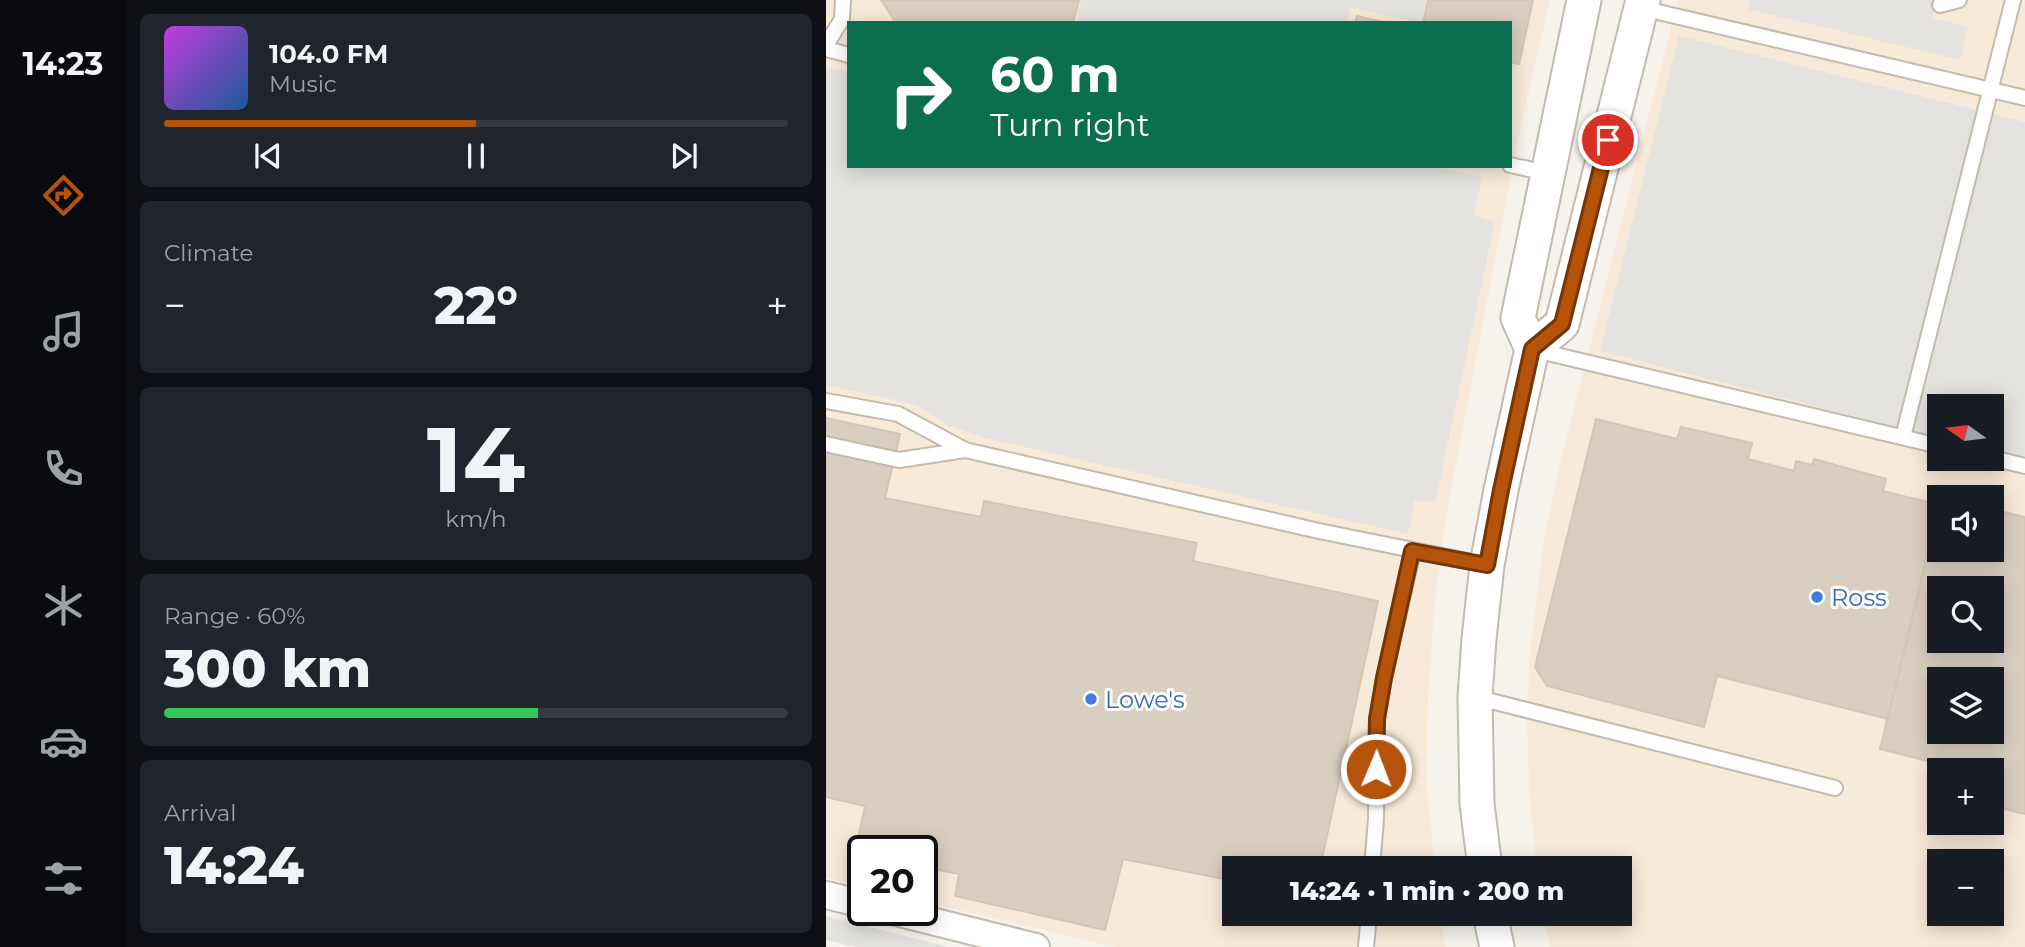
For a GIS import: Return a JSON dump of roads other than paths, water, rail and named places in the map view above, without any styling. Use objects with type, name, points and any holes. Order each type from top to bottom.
[{"type":"street","points":[[1484,856],[1477,804],[1475,697],[1487,565],[1532,349],[1518,318],[1584,0]]},
{"type":"street","points":[[1532,349],[1562,324],[1642,4]]},
{"type":"street","points":[[826,895],[847,900]]},
{"type":"street","points":[[938,923],[1036,947]]},
{"type":"street","points":[[1493,926],[1497,947]]},
{"type":"lane","points":[[843,0],[842,19],[826,47],[847,54]]},
{"type":"lane","points":[[1940,5],[1959,0]]},
{"type":"lane","points":[[1903,437],[2013,0]]},
{"type":"lane","points":[[1642,4],[2025,98]]},
{"type":"lane","points":[[1512,165],[1547,173]]},
{"type":"lane","points":[[1532,349],[1927,443]]},
{"type":"lane","points":[[826,401],[898,414],[965,450],[1412,551],[1487,565]]},
{"type":"lane","points":[[826,444],[899,460],[965,450]]},
{"type":"lane","points":[[2004,461],[2025,466]]},
{"type":"lane","points":[[1373,856],[1377,719],[1412,551]]},
{"type":"lane","points":[[1475,697],[1835,788]]},
{"type":"lane","points":[[1366,947],[1368,926]]},
{"type":"place","name":"Ross","points":[[1817,597]]},
{"type":"place","name":"Lowe's","points":[[1091,699]]}]
